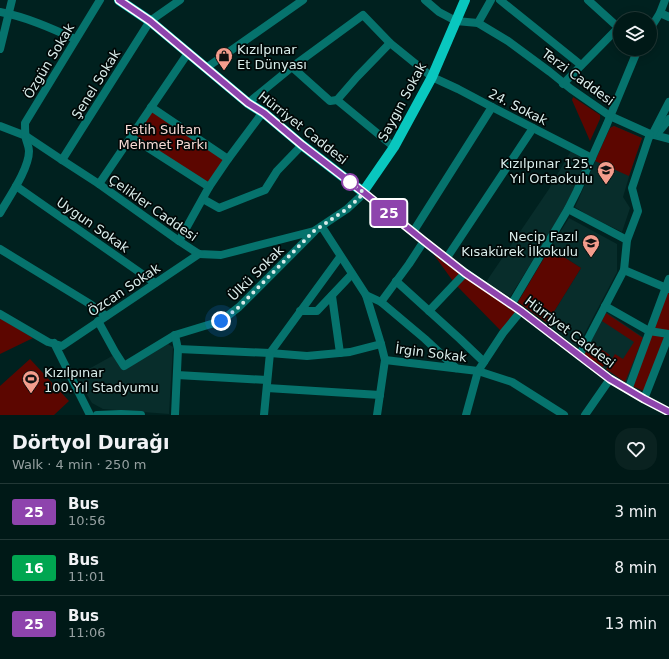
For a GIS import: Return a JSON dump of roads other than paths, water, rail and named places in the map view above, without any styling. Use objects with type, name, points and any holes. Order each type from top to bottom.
[{"type":"main road","name":"Hürriyet Caddesi","points":[[119,0],[150,21],[248,103],[264,113],[302,145],[363,192]]},
{"type":"main road","name":"Saygın Sokak","points":[[363,192],[394,147],[432,77],[465,0]]},
{"type":"street","points":[[0,48],[12,0]]},
{"type":"street","name":"Özgün Sokak","points":[[0,213],[22,176],[29,157],[30,150],[26,136],[25,123],[100,0]]},
{"type":"street","points":[[150,21],[180,0]]},
{"type":"street","points":[[206,68],[303,0]]},
{"type":"street","points":[[425,0],[439,12],[456,21],[478,23],[491,0]]},
{"type":"street","points":[[500,0],[581,65]]},
{"type":"street","points":[[589,0],[613,22]]},
{"type":"street","points":[[657,18],[665,0]]},
{"type":"street","points":[[0,12],[44,26],[75,39]]},
{"type":"street","points":[[660,13],[669,18]]},
{"type":"street","name":"24. Sokak","points":[[292,68],[363,15],[390,43],[432,77],[592,158]]},
{"type":"street","name":"Şenel Sokak","points":[[62,160],[150,21]]},
{"type":"street","name":"Terzi Caddesi","points":[[478,23],[508,41],[564,84],[610,116],[653,135],[669,139]]},
{"type":"street","points":[[564,84],[613,34]]},
{"type":"street","points":[[248,103],[292,68],[330,101],[337,100],[390,43]]},
{"type":"street","points":[[99,184],[188,53]]},
{"type":"street","points":[[511,304],[568,209],[592,158],[635,56]]},
{"type":"street","points":[[337,100],[394,147]]},
{"type":"street","points":[[579,356],[624,270],[627,240],[638,211],[632,188],[653,135],[669,102]]},
{"type":"street","points":[[151,107],[228,159]]},
{"type":"street","points":[[413,232],[492,107]]},
{"type":"street","points":[[178,241],[203,200],[209,187],[228,159],[264,113]]},
{"type":"street","points":[[653,135],[669,119]]},
{"type":"street","name":"Çelikler Caddesi","points":[[0,126],[26,136],[99,184],[178,241],[199,254],[221,255],[318,229],[347,209],[360,197],[363,192]]},
{"type":"street","points":[[446,259],[533,128]]},
{"type":"street","points":[[131,137],[209,187]]},
{"type":"street","points":[[203,200],[219,208],[265,190],[277,171],[302,145]]},
{"type":"street","name":"Uygun Sokak","points":[[16,186],[155,283]]},
{"type":"street","name":"Hürriyet Caddesi","points":[[363,192],[446,259],[521,311],[610,379],[669,412]]},
{"type":"street","points":[[568,209],[627,240]]},
{"type":"street","points":[[318,229],[340,257],[366,295],[382,344]]},
{"type":"street","name":"Ülkü Sokak","points":[[98,321],[124,366],[175,335],[221,321],[239,307],[318,229]]},
{"type":"street","points":[[381,302],[424,241]]},
{"type":"street","points":[[0,249],[90,304],[106,316]]},
{"type":"street","name":"Özcan Sokak","points":[[58,344],[106,316],[199,254]]},
{"type":"street","points":[[264,415],[270,353],[340,257]]},
{"type":"street","points":[[624,270],[667,288]]},
{"type":"street","points":[[429,311],[465,273]]},
{"type":"street","points":[[300,311],[317,311],[352,274]]},
{"type":"street","points":[[628,390],[649,331],[667,288],[669,279]]},
{"type":"street","points":[[396,281],[484,362]]},
{"type":"street","points":[[366,295],[381,302],[425,339],[456,368]]},
{"type":"street","points":[[332,296],[340,353]]},
{"type":"street","points":[[605,306],[649,331],[669,334],[644,399]]},
{"type":"street","points":[[466,415],[478,371],[503,333],[521,311]]},
{"type":"street","points":[[0,314],[48,342],[58,344],[90,415]]},
{"type":"street","points":[[175,335],[178,349],[175,415]]},
{"type":"street","name":"İrgin Sokak","points":[[178,349],[306,356],[350,352],[382,344],[385,360],[478,371],[512,382],[564,415]]},
{"type":"street","points":[[377,415],[385,360]]},
{"type":"street","points":[[177,375],[267,380]]},
{"type":"street","points":[[585,415],[610,379]]},
{"type":"street","points":[[267,388],[380,395]]},
{"type":"street","points":[[97,415],[141,415]]},
{"type":"place","name":"Kızılpınar Et Dünyası","points":[[224,71]]},
{"type":"place","name":"Kızılpınar 125. Yıl Ortaokulu","points":[[606,185]]},
{"type":"place","name":"Necip Fazıl Kısakürek İlkokulu","points":[[591,258]]},
{"type":"place","name":"Kızılpınar 100.Yıl Stadyumu","points":[[31,394]]},
{"type":"park label","name":"Fatih Sultan Mehmet Parkı","points":[[163,136]]}]
